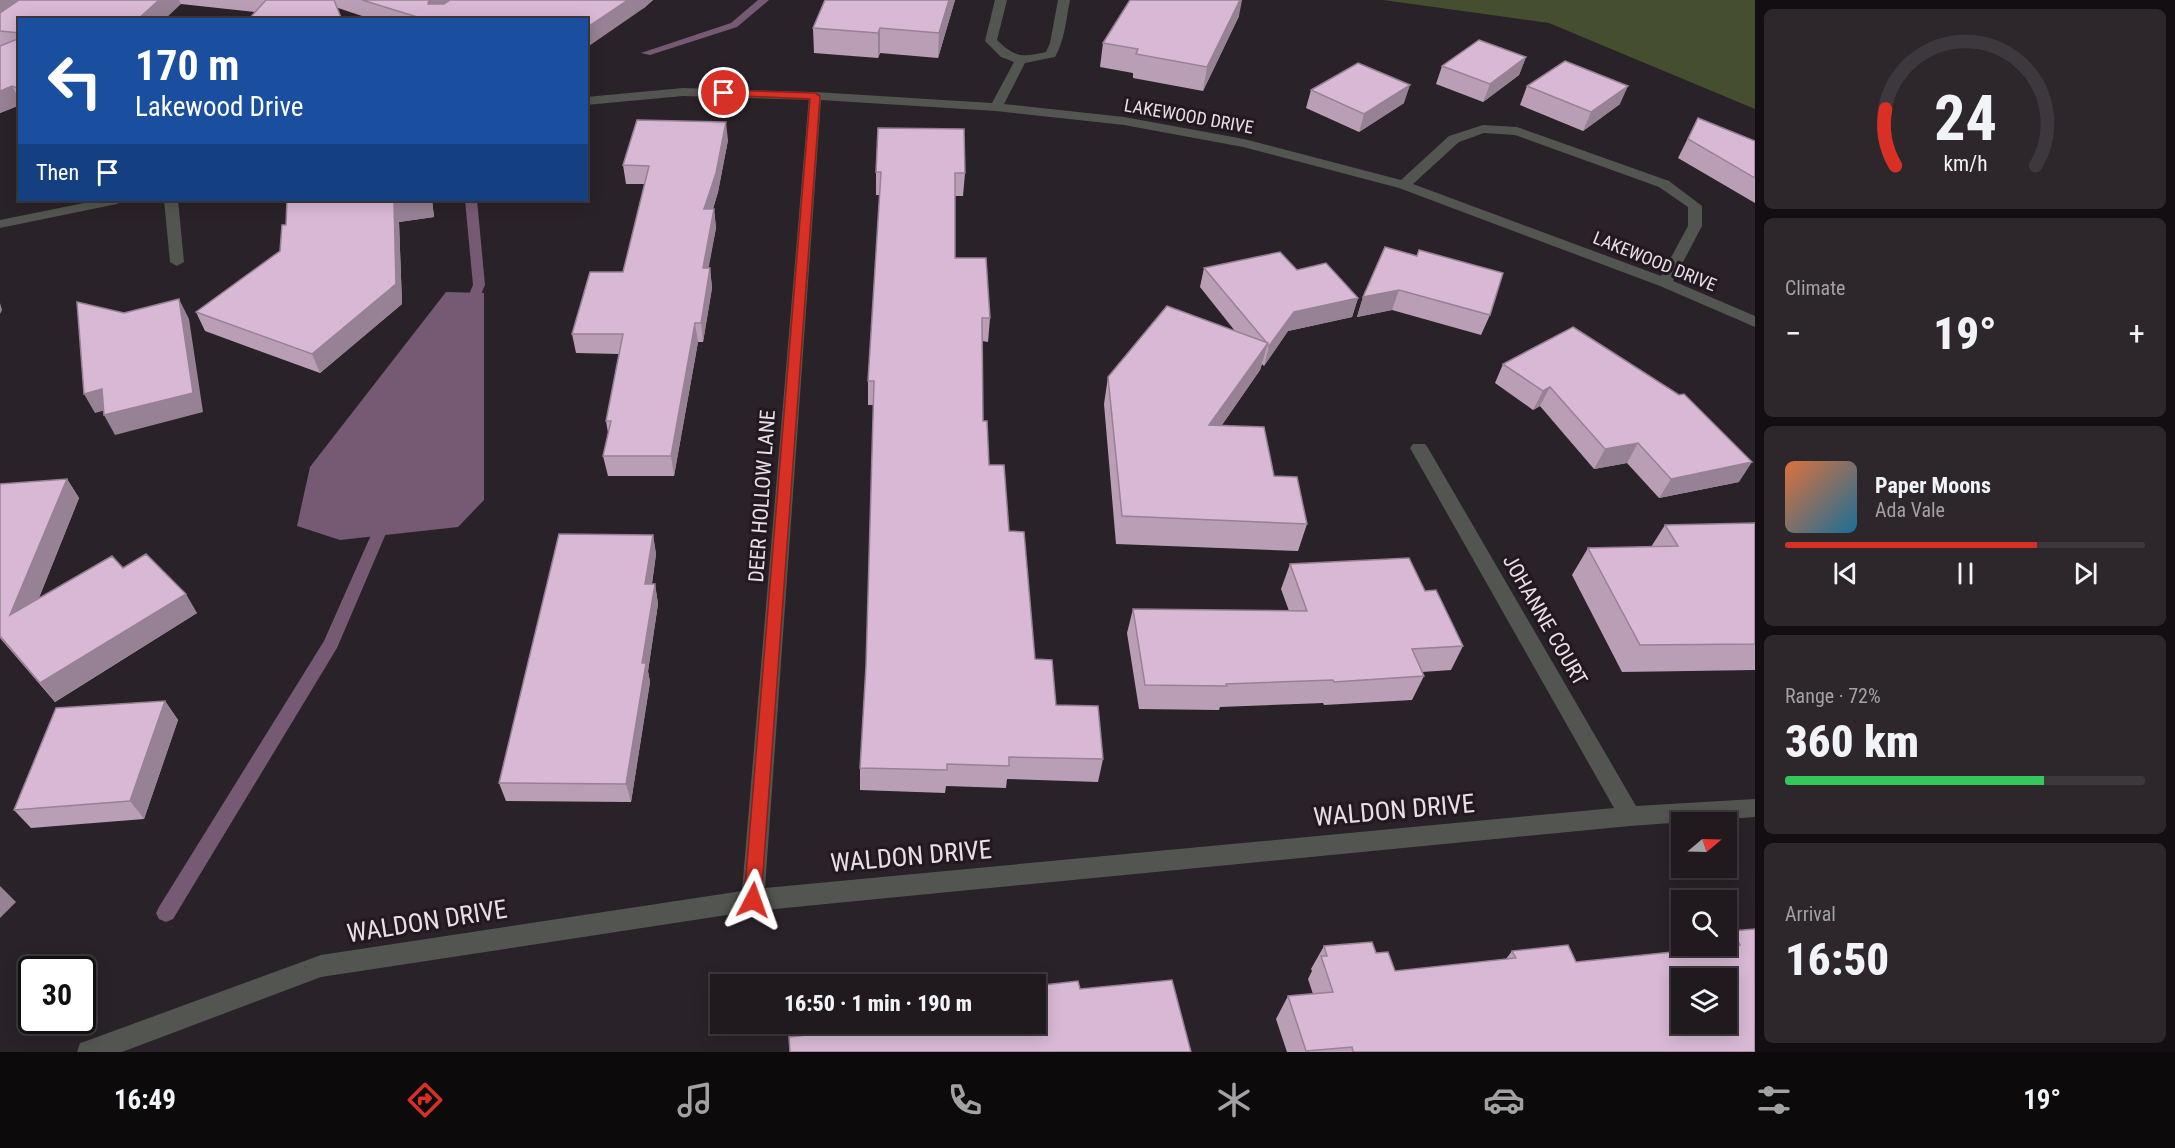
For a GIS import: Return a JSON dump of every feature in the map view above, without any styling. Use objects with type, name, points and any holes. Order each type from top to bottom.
[{"type":"street","points":[[1001,0],[991,41],[1003,54],[1020,61],[1051,54],[1056,43],[1064,0]]},
{"type":"street","points":[[996,106],[1020,61]]},
{"type":"street","name":"LAKEWOOD DRIVE","points":[[588,101],[683,92],[815,96],[996,106],[1124,121],[1244,143],[1404,185],[1665,283],[1755,322]]},
{"type":"street","name":"DEER HOLLOW LANE","points":[[753,900],[815,96]]},
{"type":"street","points":[[1404,185],[1454,139],[1483,129],[1516,131],[1664,184],[1695,206],[1695,226],[1665,283]]},
{"type":"street","points":[[0,224],[112,201]]},
{"type":"street","points":[[171,201],[177,262]]},
{"type":"street","name":"JOHANNE COURT","points":[[1419,448],[1630,816]]},
{"type":"street","name":"WALDON DRIVE","points":[[89,1052],[321,966],[753,900],[1630,816],[1755,808]]},
{"type":"green space","points":[[1383,0],[1755,0],[1755,109],[1549,23]]},
{"type":"shaded area","points":[[446,292],[484,293],[484,500],[458,527],[340,540],[297,526],[310,467]]},
{"type":"building","points":[[19,0],[159,0],[139,18],[18,18],[18,33],[0,31],[0,13]]},
{"type":"building","points":[[266,0],[334,0],[341,18],[250,18]]},
{"type":"building","points":[[362,0],[429,0],[428,4],[444,4],[450,0],[628,0],[588,27],[588,18],[420,18]]},
{"type":"building","points":[[825,0],[949,0],[939,33],[880,28],[878,33],[813,28]]},
{"type":"building","points":[[1130,0],[1240,0],[1207,67],[1136,54],[1138,49],[1103,43]]},
{"type":"building","points":[[18,39],[18,88],[12,86],[0,91],[0,46]]},
{"type":"building","points":[[1479,40],[1526,57],[1490,84],[1442,66]]},
{"type":"building","points":[[1565,61],[1628,86],[1591,112],[1527,86]]},
{"type":"building","points":[[1358,63],[1410,85],[1364,114],[1311,90]]},
{"type":"building","points":[[1698,118],[1755,141],[1755,178],[1688,139]]},
{"type":"building","points":[[637,120],[726,122],[716,173],[704,209],[714,209],[703,268],[710,268],[701,323],[695,323],[671,456],[603,456],[611,421],[606,421],[623,334],[572,334],[590,272],[623,272],[649,166],[623,165]]},
{"type":"building","points":[[878,128],[964,129],[965,173],[955,173],[955,258],[986,258],[990,318],[982,318],[983,421],[987,421],[989,465],[1004,465],[1009,531],[1024,532],[1035,659],[1052,660],[1056,705],[1098,706],[1103,759],[1009,757],[1009,766],[947,764],[947,770],[860,768],[866,666],[874,381],[868,381],[881,172],[876,172]]},
{"type":"building","points":[[287,201],[409,201],[394,203],[396,284],[312,354],[196,312],[280,251],[282,225],[286,225]]},
{"type":"building","points":[[1385,247],[1417,256],[1419,250],[1503,273],[1490,315],[1399,290],[1363,297]]},
{"type":"building","points":[[1280,252],[1297,270],[1326,263],[1358,298],[1294,312],[1269,346],[1204,268]]},
{"type":"building","points":[[179,299],[193,393],[104,415],[102,389],[84,394],[77,302],[124,313]]},
{"type":"building","points":[[1167,306],[1268,343],[1209,425],[1264,427],[1274,476],[1297,477],[1307,524],[1122,516],[1108,377]]},
{"type":"building","points":[[1573,327],[1679,395],[1684,394],[1752,462],[1671,479],[1638,443],[1605,449],[1550,387],[1543,391],[1503,364]]},
{"type":"building","points":[[67,479],[10,615],[112,556],[123,568],[146,554],[186,594],[40,683],[0,636],[0,484]]},
{"type":"building","points":[[1755,523],[1755,644],[1640,645],[1588,548],[1678,546],[1665,525]]},
{"type":"building","points":[[559,534],[653,535],[645,584],[655,584],[642,663],[646,663],[626,784],[499,783]]},
{"type":"building","points":[[1409,558],[1425,591],[1436,590],[1463,646],[1412,649],[1424,676],[1334,682],[1333,680],[1226,684],[1227,686],[1145,685],[1133,609],[1307,611],[1290,564]]},
{"type":"building","points":[[165,701],[130,801],[14,810],[56,708]]},
{"type":"building","points":[[1755,929],[1755,1052],[1353,1052],[1352,1047],[1306,1051],[1288,996],[1333,992],[1321,956],[1327,956],[1324,946],[1372,942],[1376,953],[1388,952],[1395,971],[1516,958],[1512,951],[1568,945],[1576,962],[1671,952],[1671,956],[1737,956],[1737,945],[1740,945],[1737,931]]},
{"type":"building","points":[[1172,980],[1191,1052],[790,1052],[789,1037],[814,1034],[1046,1034],[1046,985],[1078,981],[1080,989]]},
{"type":"waterway","points":[[646,53],[734,25],[764,0]]},
{"type":"waterway","points":[[468,311],[479,285],[471,201]]},
{"type":"waterway","points":[[166,913],[331,643],[386,517]]},
{"type":"route","points":[[724,93],[815,96],[753,900]]}]
